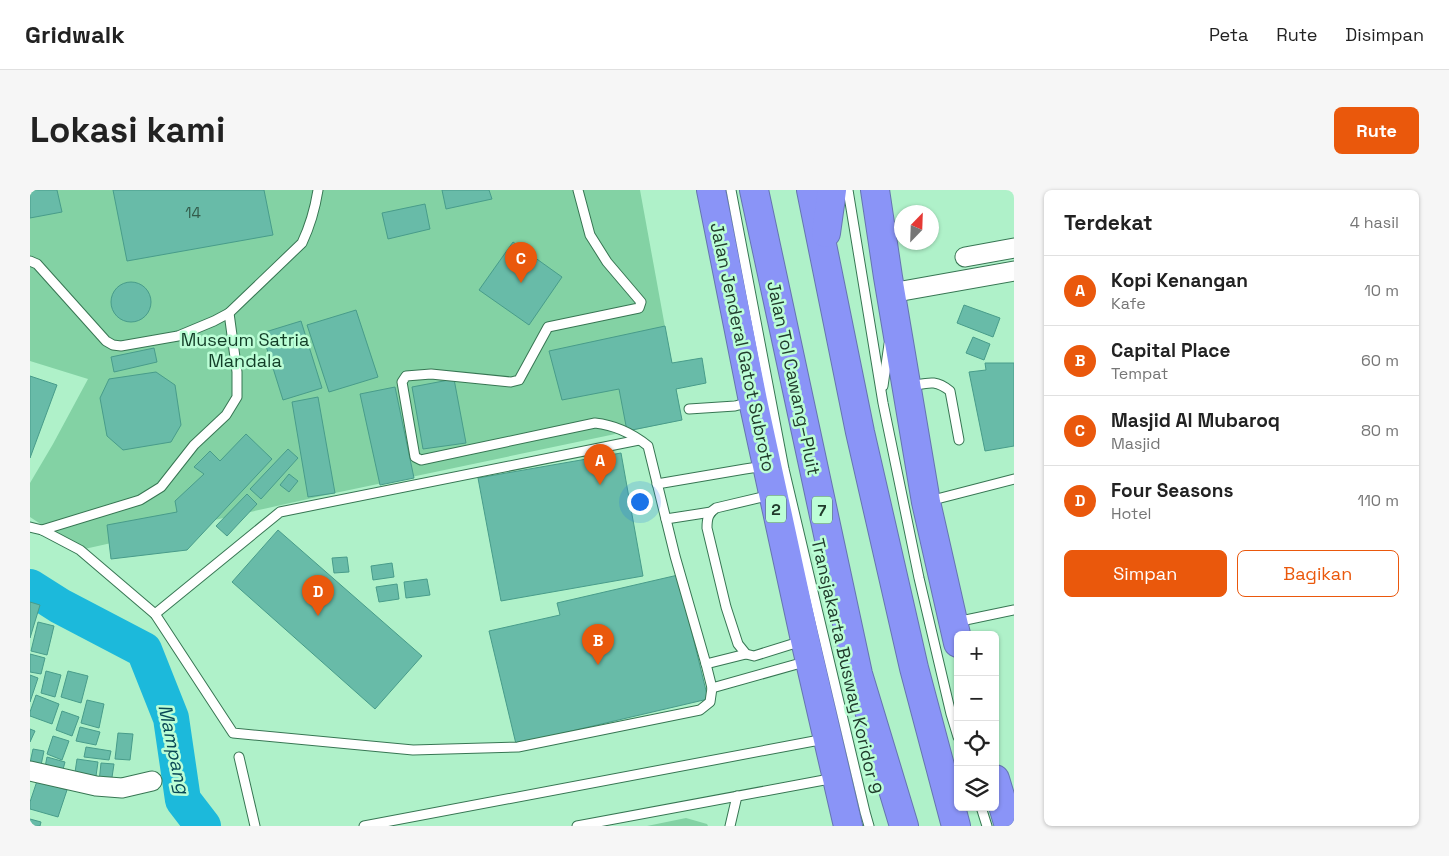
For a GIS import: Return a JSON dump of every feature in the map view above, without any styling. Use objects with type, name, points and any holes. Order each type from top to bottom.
[{"type":"highway","name":"Jalan Jenderal Gatot Subroto","points":[[711,190],[773,494],[848,826]]},
{"type":"highway","name":"Jalan Tol Cawang–Pluit","points":[[754,190],[858,674],[904,826]]},
{"type":"highway","points":[[811,190],[860,432],[914,668],[956,826]]},
{"type":"highway","points":[[823,251],[832,190]]},
{"type":"highway","points":[[875,190],[926,502],[955,631]]},
{"type":"highway","points":[[999,792],[1009,826]]},
{"type":"street","points":[[966,257],[1014,248]]},
{"type":"street","points":[[891,293],[1014,272]]},
{"type":"street","points":[[30,771],[96,786],[122,788],[152,781]]},
{"type":"lane","points":[[30,261],[37,264],[106,341],[120,346],[178,336],[229,313],[302,243],[309,229],[316,206],[318,190]]},
{"type":"lane","points":[[30,527],[42,530],[80,550],[155,614],[233,733],[413,750],[518,747],[700,710],[710,702],[712,688],[648,446],[609,424],[595,423],[421,460],[415,457],[402,382],[406,376],[431,374],[511,382],[519,380],[548,327],[639,308],[641,302],[607,262],[590,235],[578,190]]},
{"type":"lane","name":"Transjakarta Busway Koridor 9","points":[[731,190],[784,469],[864,812],[869,826]]},
{"type":"lane","points":[[848,190],[884,404],[919,578],[954,723]]},
{"type":"lane","points":[[884,404],[884,382],[890,341],[891,293]]},
{"type":"lane","points":[[42,530],[140,500],[161,487],[194,445],[226,415],[236,397],[237,388],[237,372],[229,313]]},
{"type":"lane","points":[[907,387],[929,383],[941,384],[950,391],[959,440]]},
{"type":"lane","points":[[689,409],[735,406],[753,401]]},
{"type":"lane","points":[[155,614],[280,512],[639,440]]},
{"type":"lane","points":[[657,484],[768,466]]},
{"type":"lane","points":[[926,502],[1014,480]]},
{"type":"lane","points":[[746,654],[738,644],[726,607],[707,528],[707,518],[716,508],[773,494]]},
{"type":"lane","points":[[666,519],[711,512]]},
{"type":"lane","points":[[960,631],[1014,610]]},
{"type":"lane","points":[[712,688],[807,650]]},
{"type":"lane","points":[[706,664],[746,654],[754,656],[807,650]]},
{"type":"lane","points":[[364,826],[828,738]]},
{"type":"lane","points":[[239,757],[255,826]]},
{"type":"lane","points":[[577,826],[837,777]]},
{"type":"lane","points":[[730,826],[737,796]]},
{"type":"lane","points":[[982,811],[987,826]]},
{"type":"green space","name":"Museum Satria Mandala","points":[[30,190],[640,190],[682,420],[335,493],[80,550],[30,517],[30,483],[88,379],[30,361]]},
{"type":"green space","points":[[686,818],[707,824],[708,826],[647,826]]},
{"type":"building","points":[[30,190],[57,190],[62,212],[30,218]]},
{"type":"building","points":[[113,190],[264,190],[273,235],[127,261]]},
{"type":"building","points":[[442,190],[489,190],[492,199],[446,209]]},
{"type":"building","points":[[425,204],[430,229],[388,239],[382,213]]},
{"type":"building","points":[[513,242],[562,277],[529,325],[479,290]]},
{"type":"building","points":[[135,282],[142,285],[148,291],[151,302],[150,310],[142,319],[135,322],[127,322],[120,319],[112,310],[111,298],[114,291],[123,283]]},
{"type":"building","points":[[964,305],[1000,318],[993,337],[957,323]]},
{"type":"building","points":[[356,310],[378,377],[329,392],[307,325]]},
{"type":"building","points":[[301,321],[322,388],[283,400],[262,333]]},
{"type":"building","points":[[665,326],[672,363],[702,358],[706,383],[676,389],[682,420],[627,431],[619,389],[562,400],[549,351]]},
{"type":"building","points":[[973,337],[990,344],[984,360],[966,353]]},
{"type":"building","points":[[154,348],[157,362],[114,372],[111,357]]},
{"type":"building","points":[[985,363],[1014,363],[1014,446],[985,451],[969,372],[986,370]]},
{"type":"building","points":[[156,372],[175,385],[181,425],[171,442],[123,450],[107,436],[100,398],[109,379]]},
{"type":"building","points":[[30,376],[57,385],[30,458]]},
{"type":"building","points":[[454,379],[466,443],[423,449],[412,387]]},
{"type":"building","points":[[395,387],[414,478],[380,485],[360,394]]},
{"type":"building","points":[[318,397],[335,493],[308,497],[292,402]]},
{"type":"building","points":[[246,434],[272,459],[187,550],[111,559],[107,525],[177,512],[175,501],[204,474],[194,467],[210,451],[220,461]]},
{"type":"building","points":[[288,449],[298,458],[261,499],[250,489]]},
{"type":"building","points":[[621,453],[643,576],[501,601],[478,478]]},
{"type":"building","points":[[289,474],[298,481],[289,492],[280,485]]},
{"type":"building","points":[[247,494],[257,504],[227,536],[216,526]]},
{"type":"building","points":[[278,530],[422,656],[375,709],[232,582]]},
{"type":"building","points":[[347,557],[349,572],[334,573],[332,558]]},
{"type":"building","points":[[392,563],[394,577],[373,580],[371,566]]},
{"type":"building","points":[[678,575],[708,699],[516,744],[489,631],[560,615],[557,603]]},
{"type":"building","points":[[427,579],[430,595],[406,598],[404,582]]},
{"type":"building","points":[[397,584],[399,599],[379,602],[376,587]]},
{"type":"building","points":[[30,602],[40,605],[30,638]]},
{"type":"building","points":[[38,622],[54,626],[47,655],[31,651]]},
{"type":"building","points":[[30,654],[45,658],[41,674],[30,672]]},
{"type":"building","points":[[46,671],[61,675],[55,697],[41,693]]},
{"type":"building","points":[[68,671],[88,676],[81,703],[61,697]]},
{"type":"building","points":[[30,675],[38,678],[30,702]]},
{"type":"building","points":[[36,695],[59,704],[52,724],[30,716]]},
{"type":"building","points":[[87,700],[104,704],[99,728],[81,723]]},
{"type":"building","points":[[62,711],[79,717],[72,736],[56,730]]},
{"type":"building","points":[[80,727],[100,732],[96,745],[76,741]]},
{"type":"building","points":[[30,729],[35,731],[30,742]]},
{"type":"building","points":[[118,733],[133,734],[130,760],[115,759]]},
{"type":"building","points":[[53,736],[69,741],[62,760],[47,754]]},
{"type":"building","points":[[86,747],[111,751],[109,760],[84,757]]},
{"type":"building","points":[[33,749],[44,751],[40,770],[30,763]]},
{"type":"building","points":[[47,757],[65,762],[61,777],[44,772]]},
{"type":"building","points":[[77,759],[98,762],[95,783],[74,779]]},
{"type":"building","points":[[101,763],[114,764],[111,784],[99,782]]},
{"type":"building","points":[[37,781],[67,790],[58,817],[30,809],[30,802]]},
{"type":"building","points":[[30,819],[41,822],[40,826],[30,826]]},
{"type":"waterway","name":"Mampang","points":[[30,587],[60,606],[144,650],[171,718],[183,800],[203,826]]},
{"type":"place","name":"Masjid Al Mubaroq","points":[[521,283]]},
{"type":"place","name":"Kopi Kenangan","points":[[600,485]]},
{"type":"place","name":"Four Seasons","points":[[318,616]]},
{"type":"place","name":"Capital Place","points":[[598,665]]}]
